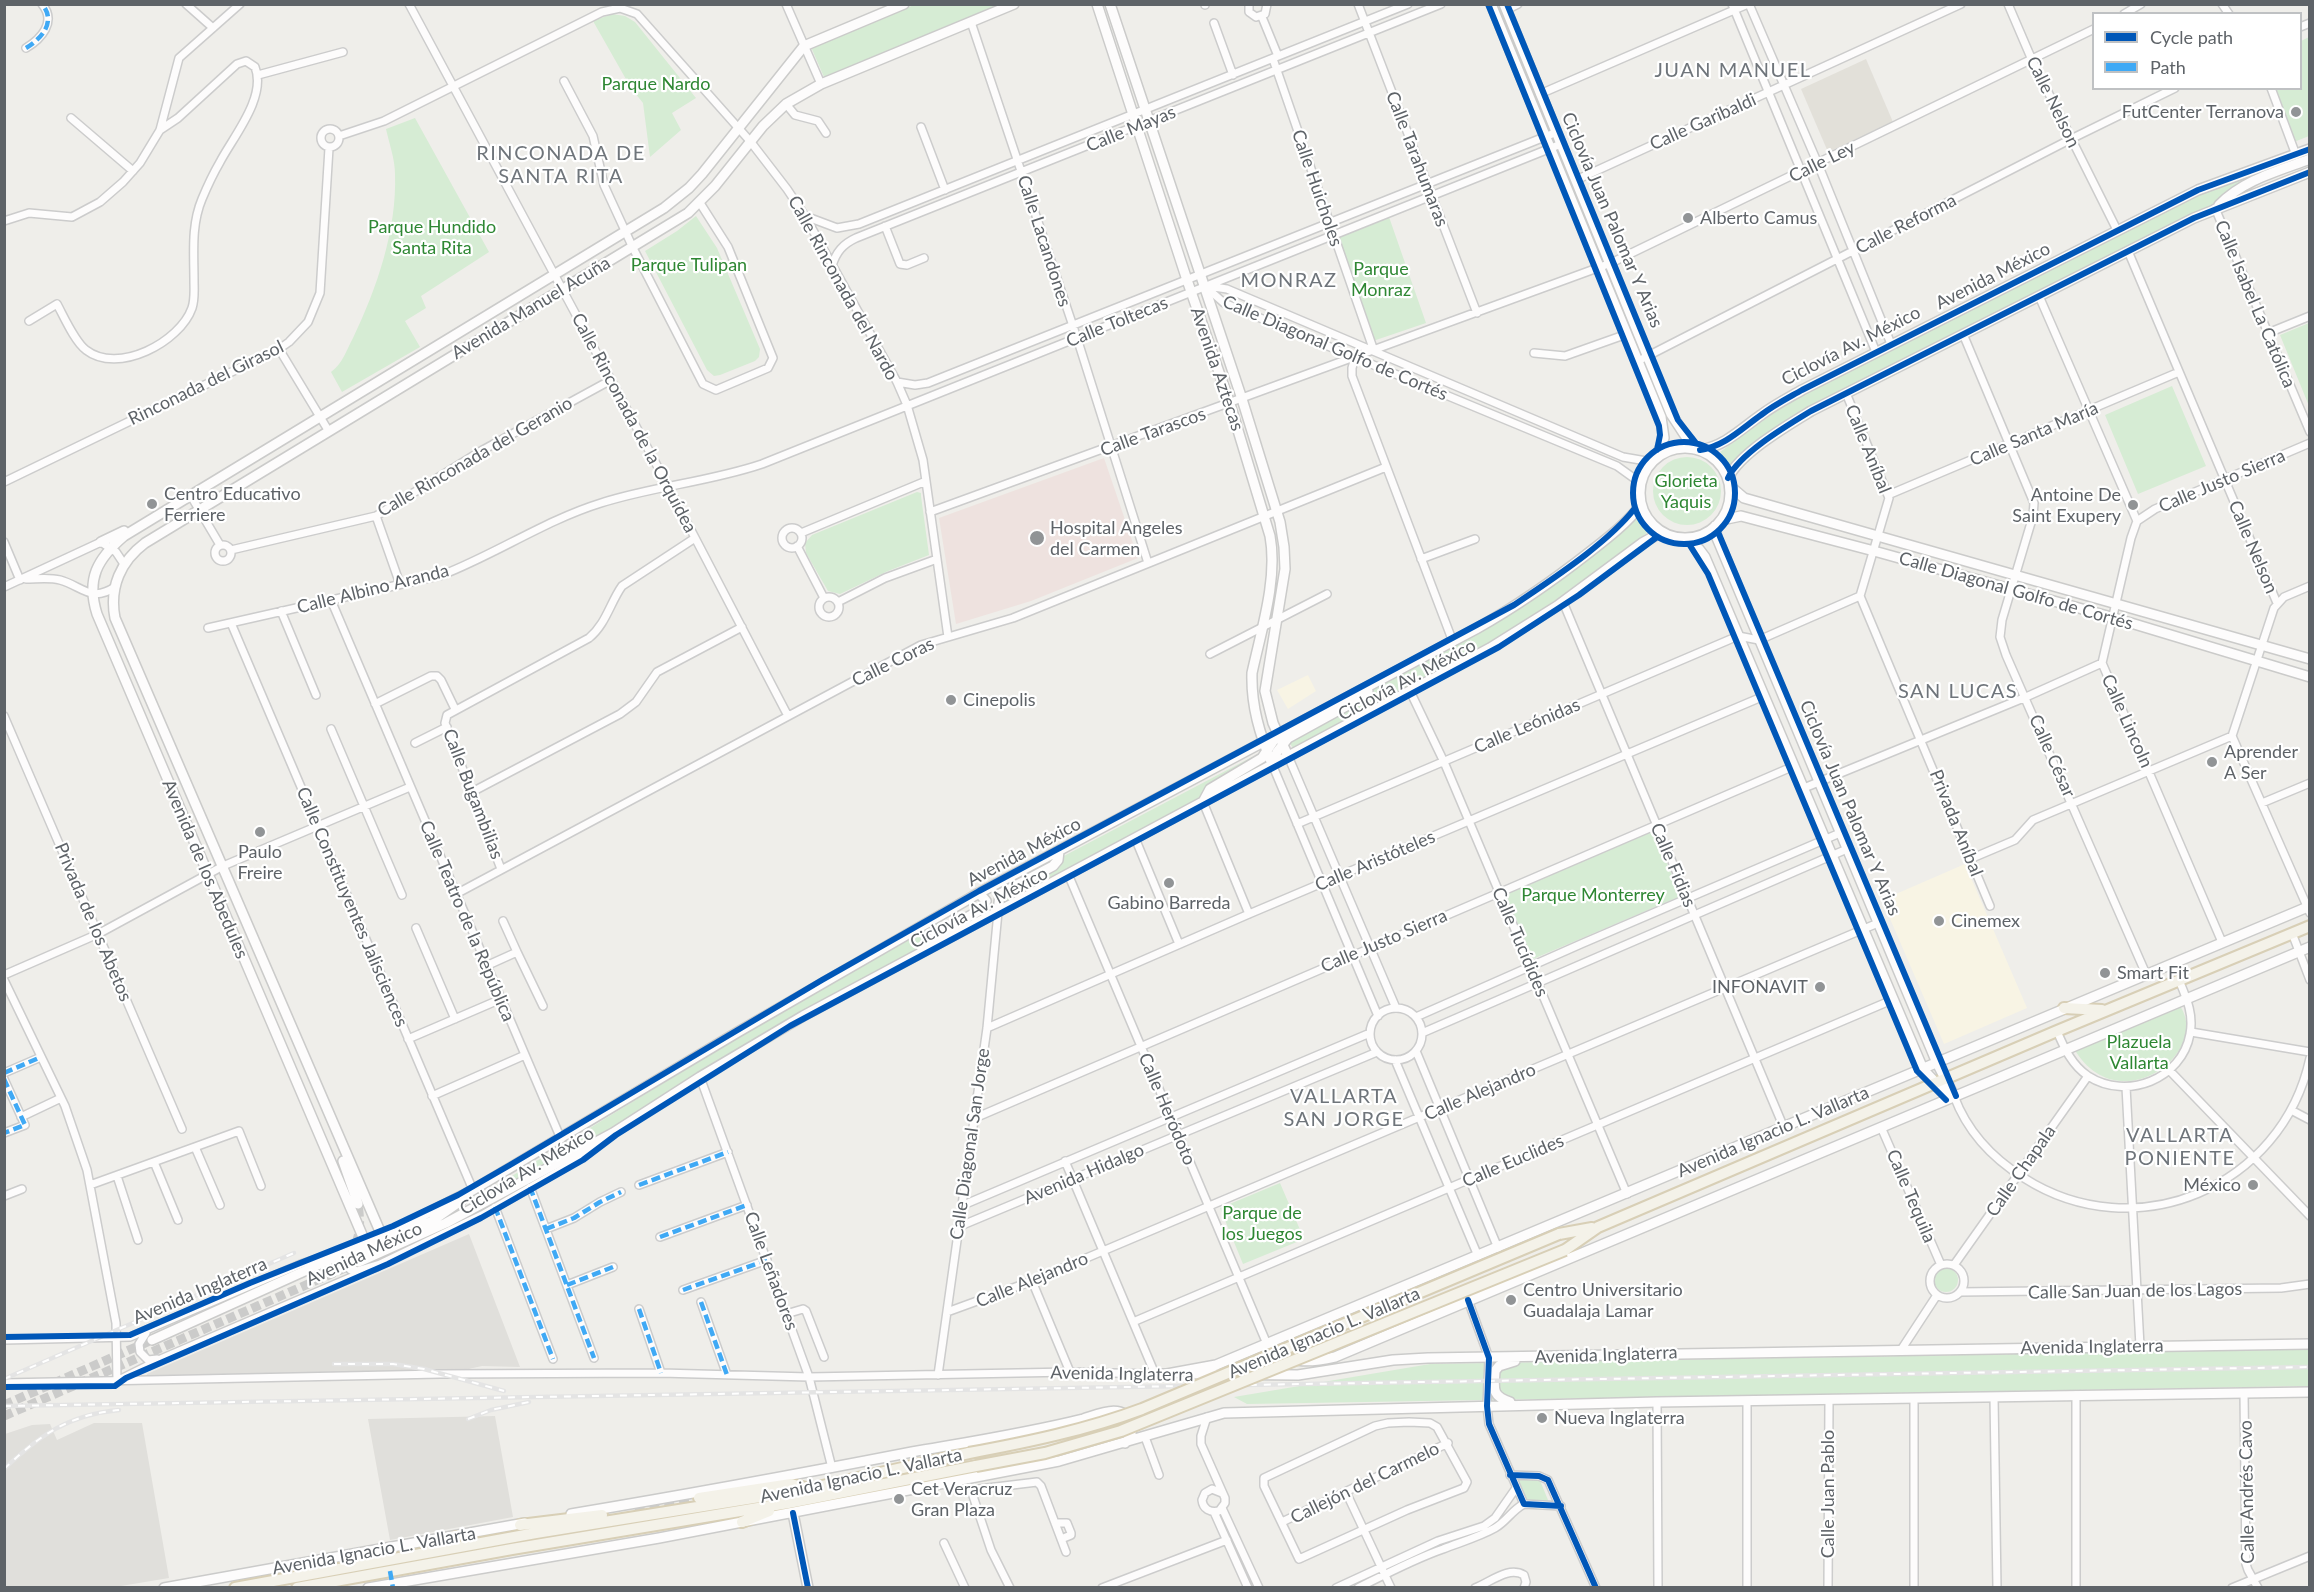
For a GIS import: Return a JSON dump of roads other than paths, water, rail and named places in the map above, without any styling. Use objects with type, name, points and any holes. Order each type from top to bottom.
[{"type":"main road","name":"Avenida Ignacio L. Vallarta","points":[[297,1587],[791,1508],[976,1466],[1045,1453],[1122,1431],[1565,1250],[1598,1227],[1940,1080],[2310,926]]},
{"type":"main road","points":[[2064,1008],[2105,1011]]},
{"type":"main road","name":"Avenida Ignacio L. Vallarta","points":[[235,1587],[423,1553],[809,1489],[1081,1430],[1143,1409],[1559,1234],[1598,1227]]},
{"type":"main road","points":[[699,1498],[791,1484],[809,1489]]},
{"type":"main road","points":[[742,1522],[791,1508]]},
{"type":"main road","points":[[520,1525],[635,1511]]},
{"type":"main road","points":[[423,1553],[456,1537]]},
{"type":"street","points":[[26,48],[43,35],[47,27],[46,9],[42,4]]},
{"type":"street","points":[[186,4],[213,28]]},
{"type":"street","points":[[4,221],[29,213],[72,217],[100,202],[140,163],[160,130],[179,58],[240,4]]},
{"type":"street","points":[[786,4],[821,84]]},
{"type":"street","name":"Avenida Manuel Acuña","points":[[159,515],[664,208],[689,188],[804,46],[904,4]]},
{"type":"street","name":"Avenida Manuel Acuña","points":[[115,587],[124,564],[135,551],[146,543],[328,430],[675,222],[700,203],[768,120],[786,104],[821,84],[1014,4]]},
{"type":"street","name":"Avenida Aztecas","points":[[1097,4],[1230,404],[1270,536],[1273,562],[1252,685],[1253,704],[1263,742],[1272,764]]},
{"type":"street","name":"Avenida Aztecas","points":[[1110,4],[1242,399],[1283,534],[1285,559],[1265,691],[1269,710],[1288,756]]},
{"type":"street","points":[[1249,4],[1249,12],[1252,16],[1262,17],[1267,4]]},
{"type":"street","name":"Calle Tarahumaras","points":[[1358,4],[1477,313]]},
{"type":"street","name":"Calle Mayas","points":[[805,216],[827,226],[847,227],[1018,162],[1408,4]]},
{"type":"street","name":"Calle Mayas","points":[[832,266],[835,256],[847,242],[1441,4]]},
{"type":"street","points":[[1491,4],[1664,428],[1664,438],[1646,471],[1640,491],[1641,504],[1648,519],[1662,532],[1676,537],[1697,536],[1718,523],[1728,507],[1731,471],[1782,429],[1846,393],[2215,208],[2309,174]]},
{"type":"street","points":[[1518,4],[1505,7],[1671,414],[1697,449],[1717,461],[1729,482]]},
{"type":"street","points":[[1540,94],[1733,7],[1748,4],[1818,164],[1891,344]]},
{"type":"street","name":"Calle Garibaldi","points":[[1576,180],[1961,4]]},
{"type":"street","name":"Calle Nelson","points":[[2008,4],[2032,60],[2117,230]]},
{"type":"street","points":[[2127,12],[2141,4]]},
{"type":"street","name":"Calle Rinconada de la Orquídea","points":[[412,5],[453,87],[668,486],[788,716]]},
{"type":"street","points":[[1733,7],[1876,352]]},
{"type":"street","name":"Calle Rinconada del Nardo","points":[[453,87],[602,12],[620,8],[637,14],[644,21],[750,141],[805,216],[897,382],[923,460],[948,637]]},
{"type":"street","name":"Calle Huicholes","points":[[1262,17],[1276,57],[1276,70],[1374,351]]},
{"type":"street","name":"Calle Lacandones","points":[[971,22],[1077,338],[1148,563]]},
{"type":"street","points":[[1214,23],[1233,75]]},
{"type":"street","name":"Calle Ley","points":[[1611,263],[2092,30]]},
{"type":"street","points":[[258,75],[343,52]]},
{"type":"street","points":[[29,321],[57,304],[82,346],[100,357],[112,360],[132,357],[156,347],[170,337],[190,314],[193,306],[194,232],[197,213],[220,163],[248,115],[258,75],[255,67],[250,62],[237,64],[178,118],[160,130]]},
{"type":"street","points":[[564,81],[593,136],[604,185],[633,248],[703,384],[716,390],[768,368],[773,356],[734,259],[723,236],[700,203]]},
{"type":"street","points":[[339,136],[384,121],[453,87]]},
{"type":"street","name":"Calle Reforma","points":[[1638,361],[2171,90]]},
{"type":"street","points":[[2272,90],[2296,155]]},
{"type":"street","points":[[786,104],[795,115],[818,121],[826,133]]},
{"type":"street","points":[[71,118],[133,171]]},
{"type":"street","points":[[921,126],[945,190]]},
{"type":"street","points":[[331,129],[339,136],[339,142],[335,146],[324,145],[321,140],[325,131],[331,129]]},
{"type":"street","name":"Calle Toltecas","points":[[897,382],[915,386],[928,383],[1557,132]]},
{"type":"street","name":"Calle Toltecas","points":[[668,486],[730,474],[1561,144]]},
{"type":"street","name":"Rinconada del Girasol","points":[[4,482],[279,349],[289,342],[308,322],[320,292],[329,147]]},
{"type":"street","name":"Avenida México","points":[[1697,449],[1721,443],[1779,402],[2117,230],[2210,185],[2310,149]]},
{"type":"street","points":[[2215,208],[2247,183],[2310,159]]},
{"type":"street","name":"Calle Isabel La Católica","points":[[2215,208],[2310,432]]},
{"type":"street","points":[[885,226],[900,264],[907,265],[924,258]]},
{"type":"street","name":"Calle Nelson","points":[[2128,251],[2277,603],[2271,614],[2232,736]]},
{"type":"street","name":"Calle Tarascos","points":[[930,512],[1611,263]]},
{"type":"street","name":"Calle Diagonal Golfo de Cortés","points":[[1204,285],[1227,289],[1623,457],[1654,460]]},
{"type":"street","name":"Calle Diagonal Golfo de Cortés","points":[[1204,285],[1224,303],[1617,466],[1635,479],[1640,491]]},
{"type":"street","points":[[2039,296],[2138,521]]},
{"type":"street","points":[[2268,333],[2310,316]]},
{"type":"street","points":[[1534,353],[1565,356],[1627,334]]},
{"type":"street","name":"Calle César","points":[[1963,334],[2034,503],[2033,516],[2002,620],[2000,637],[2146,974]]},
{"type":"street","points":[[279,349],[328,430]]},
{"type":"street","points":[[1355,358],[1352,376],[1453,642]]},
{"type":"street","name":"Calle Santa María","points":[[1888,495],[2179,372]]},
{"type":"street","name":"Calle Rinconada del Geranio","points":[[231,550],[376,516],[481,451],[611,380]]},
{"type":"street","name":"Calle Aníbal","points":[[1846,393],[1888,495],[1860,596]]},
{"type":"street","name":"Calle Justo Sierra","points":[[2138,521],[2148,513],[2310,443]]},
{"type":"street","points":[[1654,460],[1678,448],[1697,449]]},
{"type":"street","name":"Calle Coras","points":[[456,894],[921,645],[1014,618],[1386,467]]},
{"type":"street","points":[[801,533],[926,481]]},
{"type":"street","name":"Calle Diagonal Golfo de Cortés","points":[[1729,482],[1744,498],[2310,659]]},
{"type":"street","name":"Calle Albino Aranda","points":[[208,628],[442,575],[471,564],[598,503],[668,486]]},
{"type":"street","points":[[191,496],[220,545]]},
{"type":"street","name":"Avenida México","points":[[152,1340],[366,1244],[473,1190],[748,1026],[979,893],[1263,742],[1280,738],[1376,682],[1453,642],[1514,607],[1558,577],[1625,524],[1641,504]]},
{"type":"street","points":[[4,587],[159,515]]},
{"type":"street","name":"Avenida de los Abedules","points":[[159,515],[124,536],[103,556],[92,584],[97,615],[207,874],[359,1206],[382,1236]]},
{"type":"street","points":[[376,516],[400,584]]},
{"type":"street","name":"Calle Diagonal Golfo de Cortés","points":[[1718,523],[1741,516],[2111,617],[2310,677]]},
{"type":"street","name":"Calle Lincoln","points":[[2138,521],[2131,538],[2102,663],[2222,942]]},
{"type":"street","points":[[1718,523],[1717,538],[1937,1063],[1940,1080]]},
{"type":"street","points":[[793,528],[801,533],[801,540],[797,546],[788,547],[782,540],[784,531],[793,528]]},
{"type":"street","name":"Avenida México","points":[[359,1262],[446,1223],[613,1133],[700,1077],[803,1016],[1499,643],[1563,602],[1642,543],[1662,532]]},
{"type":"street","points":[[375,704],[431,676],[437,676],[455,709],[589,638],[604,621],[614,597],[622,586],[695,538]]},
{"type":"street","points":[[1687,538],[1705,557],[1923,1069],[1940,1080],[1983,1145],[2000,1161],[2039,1188],[2066,1200],[2096,1206],[2133,1208],[2156,1206],[2200,1194],[2222,1183],[2254,1158],[2282,1126],[2303,1081],[2310,1058]]},
{"type":"street","points":[[1421,559],[1475,539]]},
{"type":"street","points":[[4,542],[20,580]]},
{"type":"street","points":[[101,542],[111,548],[124,564]]},
{"type":"street","points":[[220,545],[227,545],[231,550],[232,554],[226,560],[218,559],[215,552],[220,545]]},
{"type":"street","points":[[797,546],[824,598]]},
{"type":"street","points":[[838,602],[885,578],[937,559]]},
{"type":"street","points":[[20,580],[57,579],[93,594],[107,592],[115,587]]},
{"type":"street","points":[[2277,603],[2310,586]]},
{"type":"street","name":"Avenida de los Abedules","points":[[115,587],[112,604],[115,618],[281,1002],[286,1023],[353,1187],[366,1244]]},
{"type":"street","points":[[1210,654],[1327,594]]},
{"type":"street","points":[[1738,636],[1759,640],[1860,596],[1921,740]]},
{"type":"street","points":[[832,597],[838,602],[837,614],[829,617],[821,613],[819,605],[824,598],[832,597]]},
{"type":"street","name":"Calle Teatro de la República","points":[[331,600],[561,1139]]},
{"type":"street","name":"Calle Fidias","points":[[1563,602],[1784,1128]]},
{"type":"street","points":[[281,611],[316,695]]},
{"type":"street","name":"Calle Constituyentes Jalisciences","points":[[231,623],[473,1190]]},
{"type":"street","points":[[472,792],[620,714],[636,702],[657,672],[742,627]]},
{"type":"street","name":"Calle Leónidas","points":[[1297,824],[1738,636]]},
{"type":"street","points":[[1804,788],[2026,697],[2102,663]]},
{"type":"street","name":"Calle Tucídides","points":[[1410,691],[1444,762],[1627,1194]]},
{"type":"street","name":"Calle Aristóteles","points":[[987,1028],[1249,914],[1764,696]]},
{"type":"street","name":"Calle Bugambilias","points":[[455,709],[445,718],[447,727],[501,869]]},
{"type":"street","name":"Privada de los Abetos","points":[[4,716],[182,1129]]},
{"type":"street","points":[[414,743],[447,727]]},
{"type":"street","points":[[331,729],[402,895]]},
{"type":"street","points":[[1970,859],[2015,840],[2033,820],[2232,736],[2309,909]]},
{"type":"street","points":[[1249,914],[1203,802],[1210,789],[1257,762],[1280,738]]},
{"type":"street","points":[[1280,738],[1272,764],[1378,1016]]},
{"type":"street","name":"Privada Aníbal","points":[[1921,740],[1990,906]]},
{"type":"street","points":[[1288,756],[1396,1008]]},
{"type":"street","name":"Calle Justo Sierra","points":[[975,1118],[1140,1045],[1794,766]]},
{"type":"street","points":[[2262,803],[2310,783]]},
{"type":"street","points":[[4,975],[98,934],[223,866],[410,787]]},
{"type":"street","points":[[1416,1017],[1840,833]]},
{"type":"street","points":[[1135,838],[1179,944]]},
{"type":"street","points":[[1422,1033],[1847,849]]},
{"type":"street","points":[[998,912],[1000,894],[1053,866],[1058,860],[1059,851]]},
{"type":"street","name":"Calle Heródoto","points":[[1068,874],[1267,1344]]},
{"type":"street","points":[[914,957],[935,936],[982,909],[986,902],[979,893]]},
{"type":"street","name":"Avenida Ignacio L. Vallarta","points":[[1167,1374],[1210,1368],[2222,942],[2309,909]]},
{"type":"street","name":"Calle Diagonal San Jorge","points":[[938,1375],[987,1028],[998,912]]},
{"type":"street","points":[[503,921],[543,1006]]},
{"type":"street","name":"Calle Alejandro","points":[[947,1312],[956,1311],[1032,1281],[1878,923]]},
{"type":"street","points":[[416,928],[455,1019]]},
{"type":"street","points":[[2292,933],[2310,980]]},
{"type":"street","name":"Avenida Ignacio L. Vallarta","points":[[1267,1344],[1273,1352],[1293,1360],[1318,1361],[1335,1357],[1881,1127],[1954,1100],[2065,1050],[2310,947]]},
{"type":"street","points":[[486,966],[517,952]]},
{"type":"street","points":[[4,980],[61,1098],[77,1137],[90,1185],[117,1337],[117,1381]]},
{"type":"street","points":[[2057,1031],[2065,1050],[2088,1076],[2112,1085],[2126,1087],[2141,1085],[2157,1079],[2170,1071],[2185,1049],[2191,1032],[2187,999],[2179,980]]},
{"type":"street","points":[[408,1039],[501,999]]},
{"type":"street","name":"Calle Euclides","points":[[1133,1322],[1892,1000]]},
{"type":"street","points":[[1396,1008],[1403,1009],[1416,1017],[1422,1033],[1420,1046],[1416,1051],[1406,1058],[1395,1060],[1377,1052],[1370,1033],[1378,1016],[1396,1008]]},
{"type":"street","points":[[2191,1032],[2310,1052]]},
{"type":"street","name":"Avenida Hidalgo","points":[[961,1206],[1370,1033]]},
{"type":"street","points":[[1416,1051],[1498,1248]]},
{"type":"street","name":"Avenida Hidalgo","points":[[958,1227],[1377,1052]]},
{"type":"street","points":[[432,1096],[525,1055]]},
{"type":"street","points":[[4,1074],[41,1057]]},
{"type":"street","points":[[1395,1060],[1478,1256]]},
{"type":"street","points":[[2170,1071],[2310,1216]]},
{"type":"street","name":"Calle Chapala","points":[[1954,1265],[2088,1076]]},
{"type":"street","name":"Calle Leñadores","points":[[700,1077],[809,1377],[831,1468]]},
{"type":"street","points":[[4,1079],[25,1125],[4,1133]]},
{"type":"street","points":[[2126,1087],[2140,1346]]},
{"type":"street","points":[[21,1117],[61,1098]]},
{"type":"street","points":[[2291,1110],[2310,1120]]},
{"type":"street","name":"Calle Tequila","points":[[1881,1127],[1941,1264]]},
{"type":"street","points":[[90,1185],[239,1131],[261,1186]]},
{"type":"street","name":"Avenida México","points":[[117,1381],[163,1358],[377,1266],[495,1207],[583,1156],[613,1133]]},
{"type":"street","points":[[195,1147],[220,1205]]},
{"type":"street","points":[[639,1185],[728,1152]]},
{"type":"street","points":[[1065,1161],[1155,1374]]},
{"type":"street","points":[[154,1162],[178,1220]]},
{"type":"street","points":[[117,1176],[138,1240]]},
{"type":"street","points":[[530,1187],[594,1359]]},
{"type":"street","points":[[4,1196],[22,1189]]},
{"type":"street","points":[[377,1266],[357,1272],[351,1269],[349,1263],[352,1257],[432,1221],[454,1207],[473,1190]]},
{"type":"street","points":[[546,1229],[574,1218],[621,1192]]},
{"type":"street","points":[[660,1237],[747,1205]]},
{"type":"street","points":[[495,1207],[554,1359]]},
{"type":"street","name":"Avenida Inglaterra","points":[[4,1340],[130,1336],[301,1264],[366,1244]]},
{"type":"street","points":[[683,1290],[767,1260]]},
{"type":"street","points":[[1941,1264],[1954,1265],[1964,1277],[1960,1292],[1946,1298],[1936,1295],[1929,1281],[1932,1271],[1941,1264]]},
{"type":"street","points":[[567,1285],[613,1267]]},
{"type":"street","points":[[1032,1281],[1070,1372]]},
{"type":"street","name":"Calle San Juan de los Lagos","points":[[1960,1292],[2281,1288],[2310,1284]]},
{"type":"street","points":[[1901,1350],[1936,1295]]},
{"type":"street","points":[[1468,1300],[1489,1358],[1487,1406],[1490,1424],[1524,1504]]},
{"type":"street","points":[[701,1302],[727,1375]]},
{"type":"street","points":[[639,1309],[661,1373]]},
{"type":"street","points":[[786,1314],[803,1309],[806,1311],[824,1357]]},
{"type":"street","points":[[150,1329],[141,1339],[140,1352],[148,1360],[163,1358]]},
{"type":"street","name":"Avenida Inglaterra","points":[[4,1383],[440,1374],[661,1373],[809,1377],[1070,1372],[1277,1376],[1393,1360],[1664,1353],[2310,1344]]},
{"type":"street","points":[[1520,1406],[1499,1399],[1494,1390],[1495,1371],[1499,1366],[1529,1358]]},
{"type":"street","points":[[1123,1444],[1224,1413],[1657,1402],[2310,1392]]},
{"type":"street","name":"Calle Andrés Cavo","points":[[2244,1393],[2246,1564],[2258,1587]]},
{"type":"street","points":[[2076,1395],[2076,1587]]},
{"type":"street","points":[[1994,1397],[1997,1587]]},
{"type":"street","points":[[1914,1398],[1914,1587]]},
{"type":"street","name":"Calle Juan Pablo","points":[[1828,1587],[1829,1400]]},
{"type":"street","points":[[1747,1401],[1747,1587]]},
{"type":"street","points":[[1657,1402],[1658,1587]]},
{"type":"street","name":"Avenida Ignacio L. Vallarta","points":[[164,1587],[456,1537],[542,1519],[831,1468],[1063,1424],[1114,1411],[1125,1414],[1130,1420],[1131,1436],[1123,1444],[1059,1461],[791,1508]]},
{"type":"street","points":[[1207,1417],[1201,1443],[1225,1498],[1222,1508],[1259,1587]]},
{"type":"street","points":[[1388,1423],[1430,1423],[1437,1427],[1448,1443],[1467,1482],[1464,1488],[1451,1495],[1419,1505],[1299,1559],[1263,1481],[1268,1475],[1375,1426],[1388,1423]]},
{"type":"street","points":[[1145,1437],[1159,1475]]},
{"type":"street","name":"Callejón del Carmelo","points":[[1282,1522],[1448,1443]]},
{"type":"street","points":[[1510,1475],[1544,1477],[1551,1484],[1596,1587]]},
{"type":"street","points":[[1010,1587],[991,1550],[973,1496],[980,1489],[1037,1482],[1041,1486],[1066,1552]]},
{"type":"street","points":[[1358,1587],[1383,1570],[1438,1541],[1484,1526],[1496,1518],[1516,1488]]},
{"type":"street","points":[[1222,1493],[1212,1489],[1203,1496],[1202,1504],[1214,1512],[1248,1587]]},
{"type":"street","points":[[1346,1492],[1391,1587]]},
{"type":"street","points":[[1336,1587],[1492,1530],[1506,1520],[1513,1510],[1524,1504],[1561,1506]]},
{"type":"street","points":[[791,1508],[808,1587]]},
{"type":"street","points":[[1214,1512],[1222,1508]]},
{"type":"street","name":"Avenida Ignacio L. Vallarta","points":[[368,1587],[392,1586],[742,1522]]},
{"type":"street","points":[[1055,1523],[1067,1523],[1071,1533],[1061,1539]]},
{"type":"street","points":[[1102,1587],[1227,1540]]},
{"type":"street","points":[[944,1543],[965,1587]]},
{"type":"street","points":[[2232,1587],[2310,1556]]},
{"type":"street","points":[[390,1571],[392,1586]]},
{"type":"street","points":[[1475,1587],[1516,1571],[1524,1575],[1526,1582],[1524,1587]]},
{"type":"tunnel","points":[[327,1271],[345,1257],[356,1244],[359,1227],[358,1204]]},
{"type":"tunnel","points":[[4,1416],[359,1262]]},
{"type":"tunnel","points":[[4,1405],[152,1340]]},
{"type":"tunnel","points":[[635,1511],[699,1498]]},
{"type":"railway","points":[[4,1379],[294,1253]]},
{"type":"railway","points":[[334,1364],[393,1364],[424,1369],[504,1391]]},
{"type":"railway","points":[[4,1406],[2310,1367]]},
{"type":"railway","points":[[468,1419],[491,1410],[529,1402]]},
{"type":"railway","points":[[4,1469],[30,1446],[56,1429],[85,1417],[119,1410]]},
{"type":"place","name":"FutCenter Terranova","points":[[2296,112]]},
{"type":"place","name":"Alberto Camus","points":[[1688,218]]},
{"type":"place","name":"Centro Educativo Ferriere","points":[[152,504]]},
{"type":"place","name":"Antoine De Saint Exupery","points":[[2133,505]]},
{"type":"place","name":"Hospital Angeles del Carmen","points":[[1037,538]]},
{"type":"place","name":"Cinepolis","points":[[951,700]]},
{"type":"place","name":"Aprender A Ser","points":[[2212,762]]},
{"type":"place","name":"Paulo Freire","points":[[260,832]]},
{"type":"place","name":"Gabino Barreda","points":[[1169,883]]},
{"type":"place","name":"Cinemex","points":[[1939,921]]},
{"type":"place","name":"Smart Fit","points":[[2105,973]]},
{"type":"place","name":"INFONAVIT","points":[[1820,987]]},
{"type":"place","name":"México","points":[[2253,1185]]},
{"type":"place","name":"Centro Universitario Guadalaja Lamar","points":[[1511,1300]]},
{"type":"place","name":"Nueva Inglaterra","points":[[1542,1418]]},
{"type":"place","name":"Cet Veracruz Gran Plaza","points":[[899,1499]]},
{"type":"district","name":"JUAN MANUEL","points":[[1733,71]]},
{"type":"district","name":"RINCONADA DE SANTA RITA","points":[[561,166]]},
{"type":"district","name":"MONRAZ","points":[[1289,281]]},
{"type":"district","name":"SAN LUCAS","points":[[1958,692]]},
{"type":"district","name":"VALLARTA SAN JORGE","points":[[1344,1108]]},
{"type":"district","name":"VALLARTA PONIENTE","points":[[2180,1148]]},
{"type":"park label","name":"Parque Nardo","points":[[656,84]]},
{"type":"park label","name":"Parque Hundido Santa Rita","points":[[432,237]]},
{"type":"park label","name":"Parque Tulipan","points":[[689,265]]},
{"type":"park label","name":"Parque Monraz","points":[[1381,279]]},
{"type":"park label","name":"Glorieta Yaquis","points":[[1686,491]]},
{"type":"park label","name":"Parque Monterrey","points":[[1593,895]]},
{"type":"park label","name":"Plazuela Vallarta","points":[[2139,1052]]},
{"type":"park label","name":"Parque de los Juegos","points":[[1262,1223]]}]
